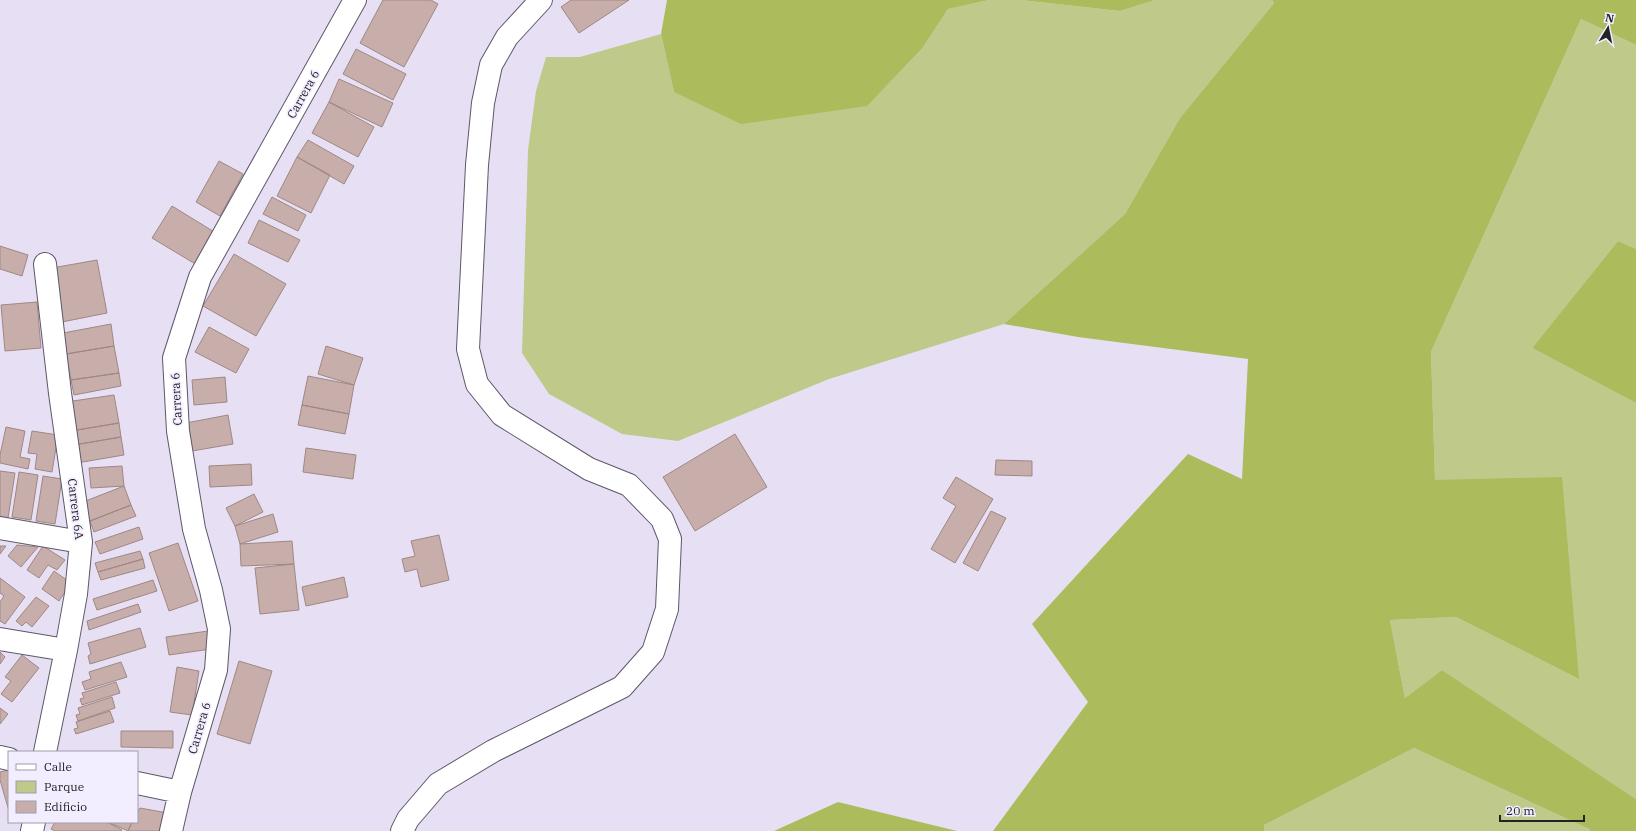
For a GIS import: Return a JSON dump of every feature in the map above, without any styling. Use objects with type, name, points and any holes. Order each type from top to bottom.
[{"type":"street","name":"Carrera 6","points":[[171,831],[180,792],[216,670],[219,629],[211,590],[194,529],[178,430],[174,358],[200,277],[355,0]]},
{"type":"street","points":[[402,831],[408,819],[438,784],[493,751],[622,688],[652,652],[667,609],[670,539],[662,519],[629,485],[589,469],[502,415],[477,384],[468,349],[477,173],[483,103],[491,65],[497,54],[507,37],[541,0]]},
{"type":"street","name":"Carrera 6A","points":[[45,264],[60,393],[81,542],[76,594],[45,751]]},
{"type":"street","points":[[0,528],[81,542]]},
{"type":"street","points":[[0,639],[66,650]]},
{"type":"street","points":[[138,783],[180,792]]},
{"type":"green space","points":[[667,0],[989,0],[948,9],[923,47],[867,106],[741,124],[674,92],[661,34]]},
{"type":"green space","points":[[989,0],[1021,0],[1120,11],[1155,0],[1272,0],[1274,3],[1180,118],[1125,214],[1004,324],[829,379],[678,441],[622,434],[549,394],[522,353],[528,150],[536,91],[546,57],[580,57],[661,34],[674,92],[923,47],[948,9]]},
{"type":"green space","points":[[1021,0],[1155,0],[1120,11]]},
{"type":"green space","points":[[1272,0],[1636,0],[1636,45],[1581,19],[1431,352],[1435,480],[1562,477],[1579,679],[1456,617],[1390,620],[1405,698],[1442,670],[1636,799],[1636,831],[1590,831],[1589,829],[1414,748],[1264,825],[1264,831],[993,831],[1088,702],[1032,624],[1188,454],[1242,479],[1248,359],[1078,337],[1004,324],[1125,214],[1180,118],[1274,3]]},
{"type":"green space","points":[[1581,19],[1636,45],[1636,249],[1618,241],[1532,348],[1636,403],[1636,799],[1442,670],[1405,698],[1390,620],[1456,617],[1579,679],[1435,480],[1431,352]]},
{"type":"green space","points":[[1618,241],[1636,249],[1636,403],[1532,348]]},
{"type":"green space","points":[[1414,748],[1589,829],[1590,831],[1264,831],[1264,825]]},
{"type":"green space","points":[[838,802],[957,831],[774,831]]},
{"type":"building","points":[[383,0],[431,0],[438,4],[404,67],[360,43]]},
{"type":"building","points":[[571,0],[629,0],[579,33],[561,7]]},
{"type":"building","points":[[356,49],[406,74],[393,100],[343,74]]},
{"type":"building","points":[[339,79],[393,103],[382,127],[329,102]]},
{"type":"building","points":[[329,102],[374,127],[358,157],[312,133]]},
{"type":"building","points":[[308,140],[354,166],[344,184],[297,157]]},
{"type":"building","points":[[297,157],[330,175],[311,213],[277,196]]},
{"type":"building","points":[[219,161],[243,174],[220,216],[196,202]]},
{"type":"building","points":[[272,197],[306,215],[298,231],[263,214]]},
{"type":"building","points":[[172,206],[216,233],[197,265],[152,238]]},
{"type":"building","points":[[259,220],[300,240],[288,262],[248,243]]},
{"type":"building","points":[[0,246],[28,255],[22,276],[0,269]]},
{"type":"building","points":[[234,254],[286,284],[256,336],[203,306]]},
{"type":"building","points":[[97,260],[107,313],[62,322],[52,268]]},
{"type":"building","points":[[37,302],[41,348],[5,351],[1,305]]},
{"type":"building","points":[[111,324],[114,346],[66,354],[63,333]]},
{"type":"building","points":[[209,327],[249,349],[236,373],[195,352]]},
{"type":"building","points":[[114,346],[119,373],[71,380],[66,354]]},
{"type":"building","points":[[326,346],[363,358],[354,385],[318,374]]},
{"type":"building","points":[[119,373],[121,386],[74,395],[71,380]]},
{"type":"building","points":[[308,376],[354,385],[349,414],[302,405]]},
{"type":"building","points":[[225,377],[227,402],[194,405],[192,380]]},
{"type":"building","points":[[114,395],[119,423],[71,431],[66,402]]},
{"type":"building","points":[[302,405],[349,414],[345,434],[298,425]]},
{"type":"building","points":[[228,415],[233,444],[192,451],[186,423]]},
{"type":"building","points":[[119,423],[121,437],[74,445],[71,431]]},
{"type":"building","points":[[6,427],[25,431],[20,457],[30,459],[28,469],[0,463],[0,455]]},
{"type":"building","points":[[32,431],[58,435],[52,472],[35,469],[37,454],[28,453]]},
{"type":"building","points":[[735,434],[767,487],[695,531],[663,477]]},
{"type":"building","points":[[121,437],[124,455],[77,463],[74,445]]},
{"type":"building","points":[[306,448],[356,455],[353,479],[303,472]]},
{"type":"building","points":[[996,460],[1032,461],[1032,476],[995,475]]},
{"type":"building","points":[[251,464],[252,485],[210,487],[209,466]]},
{"type":"building","points":[[122,466],[124,486],[91,488],[89,468]]},
{"type":"building","points":[[0,471],[15,473],[8,518],[0,517]]},
{"type":"building","points":[[19,472],[38,475],[31,520],[12,517]]},
{"type":"building","points":[[43,476],[62,479],[55,524],[36,521]]},
{"type":"building","points":[[956,477],[993,499],[955,563],[931,549],[956,506],[943,498]]},
{"type":"building","points":[[124,486],[131,505],[90,521],[83,502]]},
{"type":"building","points":[[254,494],[263,512],[235,526],[226,508]]},
{"type":"building","points":[[131,505],[136,516],[94,532],[90,521]]},
{"type":"building","points":[[991,511],[1006,518],[978,571],[963,563]]},
{"type":"building","points":[[273,514],[278,532],[240,544],[235,526]]},
{"type":"building","points":[[139,527],[143,539],[100,554],[95,542]]},
{"type":"building","points":[[439,535],[449,580],[421,587],[417,569],[405,572],[402,559],[415,556],[411,541]]},
{"type":"building","points":[[292,541],[294,564],[241,566],[240,544]]},
{"type":"building","points":[[178,543],[198,601],[169,611],[149,553]]},
{"type":"building","points":[[17,545],[38,547],[21,567],[8,556]]},
{"type":"building","points":[[0,546],[6,546],[0,554]]},
{"type":"building","points":[[43,546],[65,560],[57,570],[48,565],[39,578],[27,570]]},
{"type":"building","points":[[140,551],[143,559],[98,572],[95,563]]},
{"type":"building","points":[[143,559],[145,568],[101,580],[98,572]]},
{"type":"building","points":[[294,564],[299,610],[260,614],[255,568]]},
{"type":"building","points":[[54,571],[71,583],[59,601],[42,589]]},
{"type":"building","points":[[344,577],[348,597],[306,606],[302,587]]},
{"type":"building","points":[[0,578],[25,597],[5,624],[0,621],[0,602],[4,596],[0,593]]},
{"type":"building","points":[[153,580],[157,591],[97,610],[93,599]]},
{"type":"building","points":[[36,597],[49,606],[32,627],[26,622],[22,626],[16,621]]},
{"type":"building","points":[[138,604],[141,612],[89,630],[87,621]]},
{"type":"building","points":[[140,628],[146,647],[90,664],[88,656],[91,654],[88,643]]},
{"type":"building","points":[[208,631],[211,649],[169,655],[166,637]]},
{"type":"building","points":[[0,652],[5,657],[0,664]]},
{"type":"building","points":[[22,655],[39,668],[12,702],[1,694],[11,681],[5,677]]},
{"type":"building","points":[[239,661],[272,671],[250,744],[217,734]]},
{"type":"building","points":[[121,662],[127,677],[85,690],[82,682],[91,679],[89,672]]},
{"type":"building","points":[[177,667],[199,671],[192,715],[170,712]]},
{"type":"building","points":[[116,682],[120,693],[82,705],[80,699],[84,698],[82,693]]},
{"type":"building","points":[[112,697],[115,708],[78,721],[76,715],[80,714],[78,708]]},
{"type":"building","points":[[0,708],[8,714],[0,724]]},
{"type":"building","points":[[110,711],[114,722],[76,734],[74,729],[78,728],[76,722]]},
{"type":"building","points":[[121,731],[173,731],[173,748],[121,747]]},
{"type":"building","points":[[8,770],[8,808],[0,780],[0,772]]},
{"type":"building","points":[[140,808],[173,814],[170,831],[128,831],[132,823],[138,823],[138,811]]},
{"type":"building","points":[[54,823],[109,823],[122,830],[55,831],[51,829]]},
{"type":"building","points":[[110,823],[132,823],[128,831]]}]
